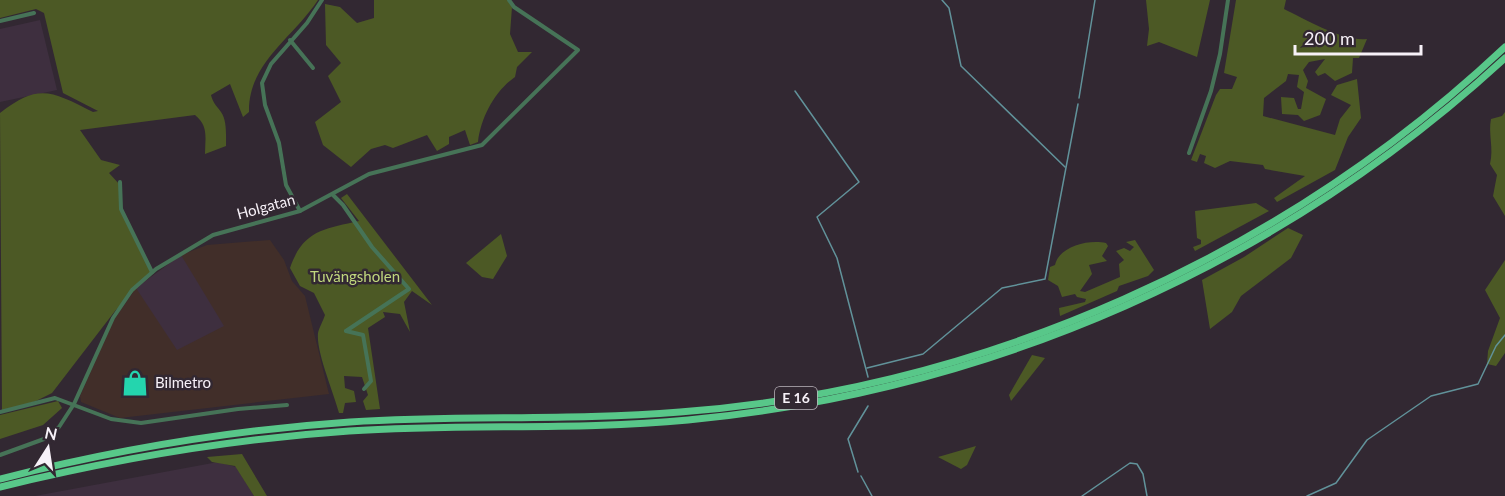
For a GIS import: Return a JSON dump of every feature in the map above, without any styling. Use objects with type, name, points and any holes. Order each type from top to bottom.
[{"type":"highway","name":"E 16","points":[[0,479],[88,458],[244,432],[350,422],[683,412],[814,395],[931,368],[1002,346],[1092,313],[1230,247],[1323,191],[1379,151],[1449,96],[1505,47]]},
{"type":"highway","name":"E 16","points":[[0,488],[90,466],[234,442],[384,429],[684,421],[815,403],[922,379],[996,357],[1095,321],[1233,254],[1282,227],[1386,157],[1465,95],[1505,58]]},
{"type":"street","points":[[300,211],[286,185],[279,143],[262,93],[265,74],[290,40],[307,23],[322,0]]},
{"type":"street","points":[[1189,153],[1213,82],[1228,0]]},
{"type":"street","name":"Holgatan","points":[[0,455],[44,439],[59,427],[74,404],[113,318],[132,290],[152,272],[213,235],[300,211],[369,174],[482,145],[578,50],[511,1]]},
{"type":"street","points":[[0,21],[34,14]]},
{"type":"street","points":[[290,40],[313,69]]},
{"type":"street","points":[[120,182],[121,209],[152,272]]},
{"type":"street","points":[[333,195],[344,205],[372,247],[409,289],[346,331],[363,335],[371,381],[364,389]]},
{"type":"street","points":[[0,412],[50,399],[74,404],[111,419],[141,423],[238,409],[287,405]]},
{"type":"shaded area","points":[[40,20],[57,90],[0,102],[0,29]]},
{"type":"shaded area","points":[[270,240],[284,260],[292,281],[305,296],[329,394],[120,418],[81,402],[80,396],[113,321],[136,288],[181,255],[207,245]]},
{"type":"shaded area","points":[[181,255],[224,326],[177,350],[136,288]]},
{"type":"shaded area","points":[[218,462],[236,467],[254,496],[35,496]]},
{"type":"green space","points":[[0,0],[318,0],[264,65],[256,79],[249,112],[243,117],[230,84],[211,95],[224,119],[226,146],[205,154],[204,128],[195,115],[80,130],[101,160],[120,165],[109,173],[120,185],[121,209],[152,272],[115,311],[52,393],[2,412],[0,113],[25,97],[45,93],[66,99],[93,112],[98,111],[63,93],[44,13],[36,9],[0,18]]},
{"type":"green space","points":[[374,0],[508,0],[512,7],[510,34],[518,52],[532,52],[517,67],[515,77],[490,105],[482,123],[478,142],[470,145],[465,130],[449,137],[449,144],[437,151],[427,135],[393,148],[385,145],[371,149],[351,167],[323,145],[315,122],[341,102],[328,76],[341,63],[326,45],[325,4],[340,7],[357,23],[374,18]]},
{"type":"green space","points":[[1146,0],[1210,0],[1197,57],[1159,42],[1147,46],[1149,29]]},
{"type":"green space","points":[[1236,0],[1286,0],[1284,9],[1313,24],[1347,37],[1367,39],[1359,58],[1353,58],[1352,73],[1335,81],[1325,73],[1318,76],[1315,72],[1325,59],[1309,62],[1303,70],[1308,81],[1306,88],[1326,99],[1320,115],[1304,121],[1298,115],[1282,114],[1281,97],[1294,98],[1298,109],[1301,109],[1304,92],[1297,87],[1299,75],[1288,74],[1286,81],[1264,98],[1263,116],[1335,135],[1340,119],[1351,105],[1331,95],[1337,85],[1357,79],[1361,118],[1348,137],[1335,170],[1277,202],[1274,198],[1305,176],[1265,169],[1263,165],[1230,161],[1215,168],[1204,163],[1206,156],[1200,154],[1197,162],[1191,160],[1216,95],[1220,89],[1232,89],[1237,77],[1224,73]]},
{"type":"green space","points":[[1505,112],[1505,216],[1493,196],[1497,175],[1490,164],[1490,130],[1491,119],[1502,116]]},
{"type":"green space","name":"Tuvängsholen","points":[[347,194],[432,305],[412,291],[404,302],[410,332],[400,314],[383,312],[385,317],[368,328],[380,409],[366,410],[363,401],[368,395],[362,377],[344,376],[345,388],[354,391],[356,402],[345,403],[343,413],[339,413],[318,341],[325,315],[314,293],[300,286],[290,268],[301,246],[316,233],[359,221],[341,198]]},
{"type":"green space","points":[[1256,203],[1269,211],[1195,251],[1193,247],[1201,244],[1201,240],[1197,238],[1195,211]]},
{"type":"green space","points":[[1288,228],[1303,235],[1291,258],[1241,296],[1232,312],[1210,329],[1202,280],[1244,257]]},
{"type":"green space","points":[[501,234],[507,256],[493,279],[482,277],[466,263]]},
{"type":"green space","points":[[1135,240],[1154,270],[1148,276],[1119,286],[1117,291],[1060,316],[1059,308],[1085,302],[1086,299],[1077,297],[1075,294],[1062,297],[1058,286],[1048,280],[1050,267],[1055,265],[1062,253],[1083,243],[1099,242],[1106,243],[1108,246],[1102,256],[1107,261],[1089,265],[1092,274],[1080,291],[1085,292],[1120,277],[1119,264],[1124,260],[1116,251],[1124,248],[1130,251],[1134,247],[1126,242]]},
{"type":"green space","points":[[1505,260],[1505,353],[1496,366],[1487,364],[1488,351],[1500,318],[1485,290]]},
{"type":"green space","points":[[1032,355],[1045,358],[1011,401],[1009,395]]},
{"type":"green space","points":[[58,401],[62,408],[43,425],[0,439],[0,415]]},
{"type":"green space","points":[[976,446],[967,465],[961,469],[938,457]]},
{"type":"green space","points":[[242,454],[267,496],[254,496],[235,466],[212,462],[207,457]]},
{"type":"waterway","points":[[942,0],[949,8],[961,66],[1065,167]]},
{"type":"waterway","points":[[1079,98],[1095,0]]},
{"type":"waterway","points":[[795,91],[859,182],[817,217],[837,258],[868,377]]},
{"type":"waterway","points":[[867,368],[923,354],[1002,288],[1045,279],[1078,104]]},
{"type":"waterway","points":[[1307,496],[1336,483],[1367,440],[1431,396],[1478,384],[1496,346],[1505,335]]},
{"type":"waterway","points":[[858,472],[848,439],[868,406]]},
{"type":"waterway","points":[[1082,496],[1130,463],[1137,464],[1143,474],[1147,496]]},
{"type":"waterway","points":[[861,476],[872,496]]},
{"type":"place","name":"Bilmetro","points":[[135,383]]}]
